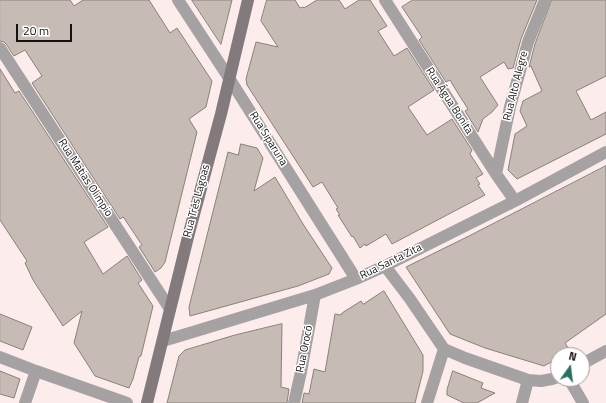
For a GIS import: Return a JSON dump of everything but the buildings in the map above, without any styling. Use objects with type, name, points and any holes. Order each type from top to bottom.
[{"type":"street","name":"Rua Siparuna","points":[[178,0],[356,279]]},
{"type":"street","name":"Rua Três Lagoas","points":[[146,403],[221,114],[248,0]]},
{"type":"street","name":"Rua Água Bonita","points":[[385,0],[496,174],[515,201]]},
{"type":"street","name":"Rua Alto Alegre","points":[[496,174],[510,107],[528,42],[545,0]]},
{"type":"street","name":"Rua Matias Olímpio","points":[[0,48],[170,309]]},
{"type":"street","name":"Rua Santa Zita","points":[[163,341],[315,295],[356,279],[515,201],[606,152]]},
{"type":"street","points":[[385,266],[410,299],[444,349],[528,380],[541,381],[550,379]]},
{"type":"street","name":"Rua Orocó","points":[[294,403],[315,295]]},
{"type":"street","points":[[427,403],[444,349]]},
{"type":"street","points":[[590,360],[606,351]]},
{"type":"street","points":[[0,357],[127,403]]},
{"type":"street","points":[[25,403],[36,371]]},
{"type":"street","points":[[522,403],[528,380]]},
{"type":"street","points":[[574,387],[583,403]]}]
